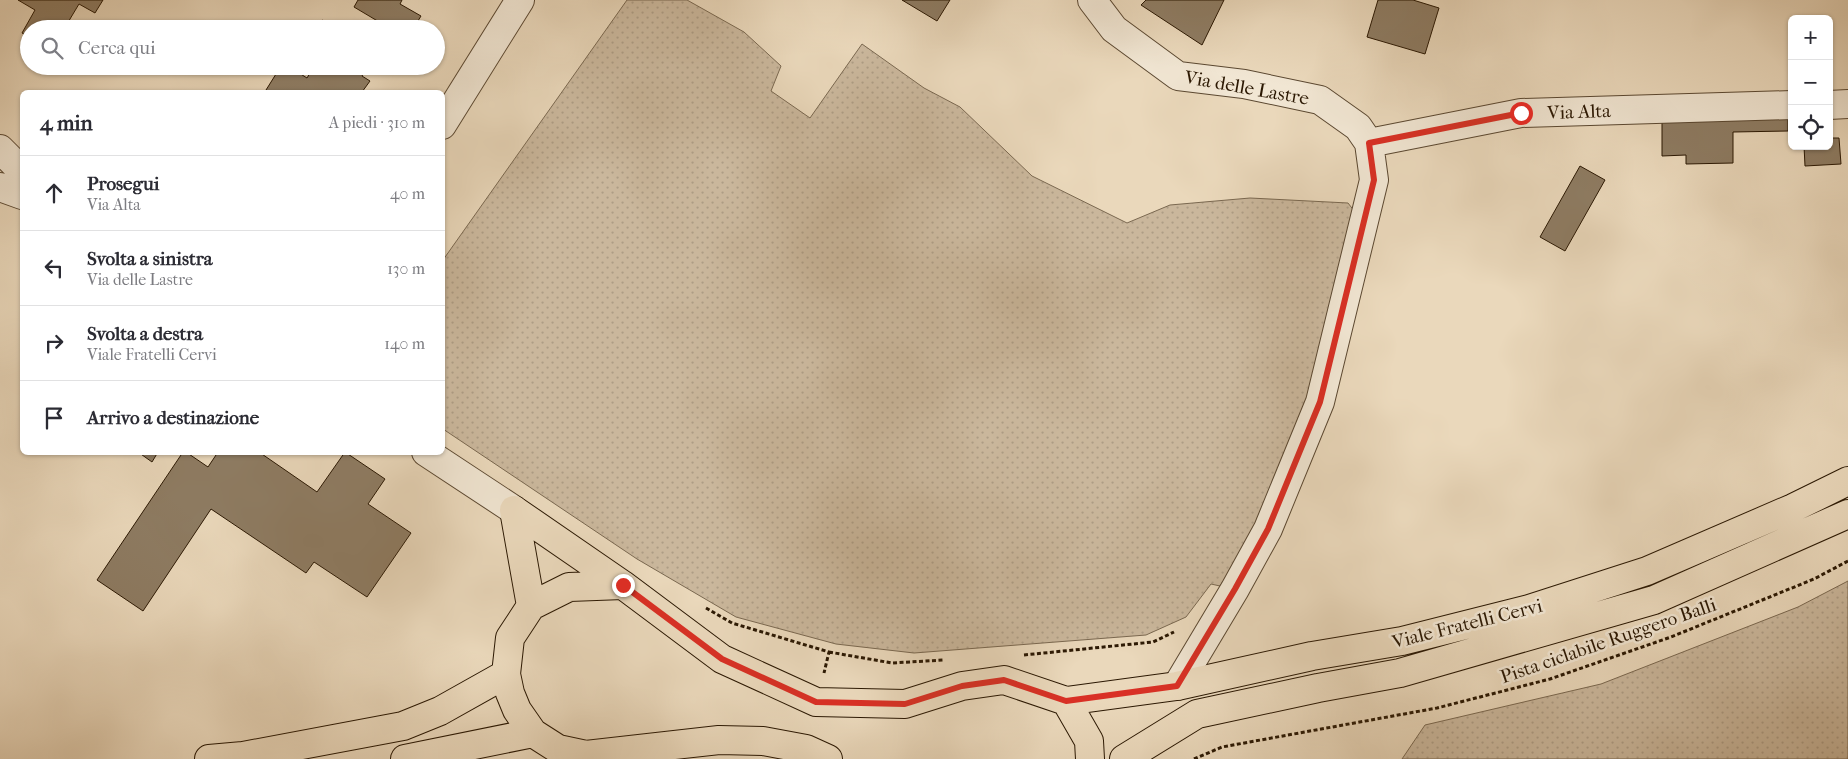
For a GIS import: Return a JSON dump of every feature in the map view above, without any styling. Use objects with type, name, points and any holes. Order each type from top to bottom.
[{"type":"main road","name":"Viale Fratelli Cervi","points":[[514,510],[623,585],[722,659],[816,702],[905,704],[962,686],[1004,680],[1066,701],[1177,686],[1312,656],[1402,641],[1529,609],[1647,571],[1793,508],[1848,481]]},
{"type":"main road","points":[[514,510],[530,606]]},
{"type":"main road","name":"Viale Fratelli Cervi","points":[[1124,759],[1197,714],[1318,688],[1400,673],[1654,600],[1848,514]]},
{"type":"main road","points":[[623,585],[569,587],[530,606],[510,638],[506,674],[510,693],[517,710],[533,733],[558,750],[586,755],[728,740],[764,741],[806,750],[828,759]]},
{"type":"main road","points":[[209,759],[243,756],[403,726],[440,711],[506,674]]},
{"type":"main road","points":[[1066,701],[1089,741],[1090,759]]},
{"type":"main road","points":[[406,759],[533,733]]},
{"type":"street","points":[[445,120],[520,0]]},
{"type":"street","name":"Via delle Lastre","points":[[1092,0],[1114,29],[1178,76],[1244,84],[1320,100],[1358,127],[1369,143]]},
{"type":"street","points":[[1833,105],[1848,104]]},
{"type":"street","name":"Via Alta","points":[[1369,143],[1521,113],[1788,105]]},
{"type":"street","points":[[1177,686],[1235,589],[1268,529],[1320,402],[1374,180],[1369,143]]},
{"type":"street","points":[[0,149],[20,169]]},
{"type":"street","points":[[0,187],[20,194]]},
{"type":"street","points":[[431,455],[514,510]]},
{"type":"path","name":"Pista ciclabile Ruggero Balli","points":[[1194,759],[1222,747],[1437,708],[1550,679],[1671,637],[1814,579],[1848,561]]},
{"type":"path","points":[[1021,656],[1153,642],[1179,630]]},
{"type":"path","points":[[829,652],[892,662],[951,660]]},
{"type":"shaded area","points":[[627,0],[687,0],[744,32],[781,66],[771,91],[810,118],[862,44],[924,88],[960,107],[1032,176],[1127,223],[1170,205],[1250,198],[1348,203],[1355,212],[1302,420],[1257,528],[1220,586],[1211,584],[1186,617],[1146,635],[914,653],[836,644],[736,617],[637,559],[445,430],[445,257]]},
{"type":"shaded area","points":[[1848,581],[1848,759],[1402,759],[1425,725],[1601,684],[1798,607]]},
{"type":"building","points":[[18,0],[103,0],[95,13],[79,4],[69,20],[29,20],[35,10]]},
{"type":"building","points":[[358,0],[402,0],[400,4],[421,16],[419,20],[376,20],[354,7]]},
{"type":"building","points":[[902,0],[950,0],[937,21]]},
{"type":"building","points":[[1146,0],[1224,0],[1202,45],[1141,5]]},
{"type":"building","points":[[1378,0],[1413,0],[1439,8],[1425,54],[1367,37]]},
{"type":"building","points":[[275,75],[302,75],[307,78],[309,75],[363,75],[370,81],[363,90],[266,90]]},
{"type":"building","points":[[1662,115],[1788,115],[1788,131],[1733,132],[1733,163],[1686,164],[1686,155],[1662,156]]},
{"type":"building","points":[[1833,138],[1839,138],[1841,164],[1805,166],[1804,150],[1833,150]]},
{"type":"building","points":[[1580,166],[1605,180],[1565,251],[1540,237]]},
{"type":"building","points":[[142,455],[156,455],[152,462]]},
{"type":"building","points":[[181,455],[190,455],[208,467],[216,455],[263,455],[317,492],[343,455],[349,455],[385,479],[368,504],[411,533],[367,597],[314,562],[306,573],[211,509],[143,611],[97,580]]},
{"type":"route","points":[[623,585],[722,659],[816,702],[905,704],[962,686],[1004,680],[1066,701],[1177,686],[1235,589],[1268,529],[1320,402],[1374,180],[1369,143],[1521,113]]}]
